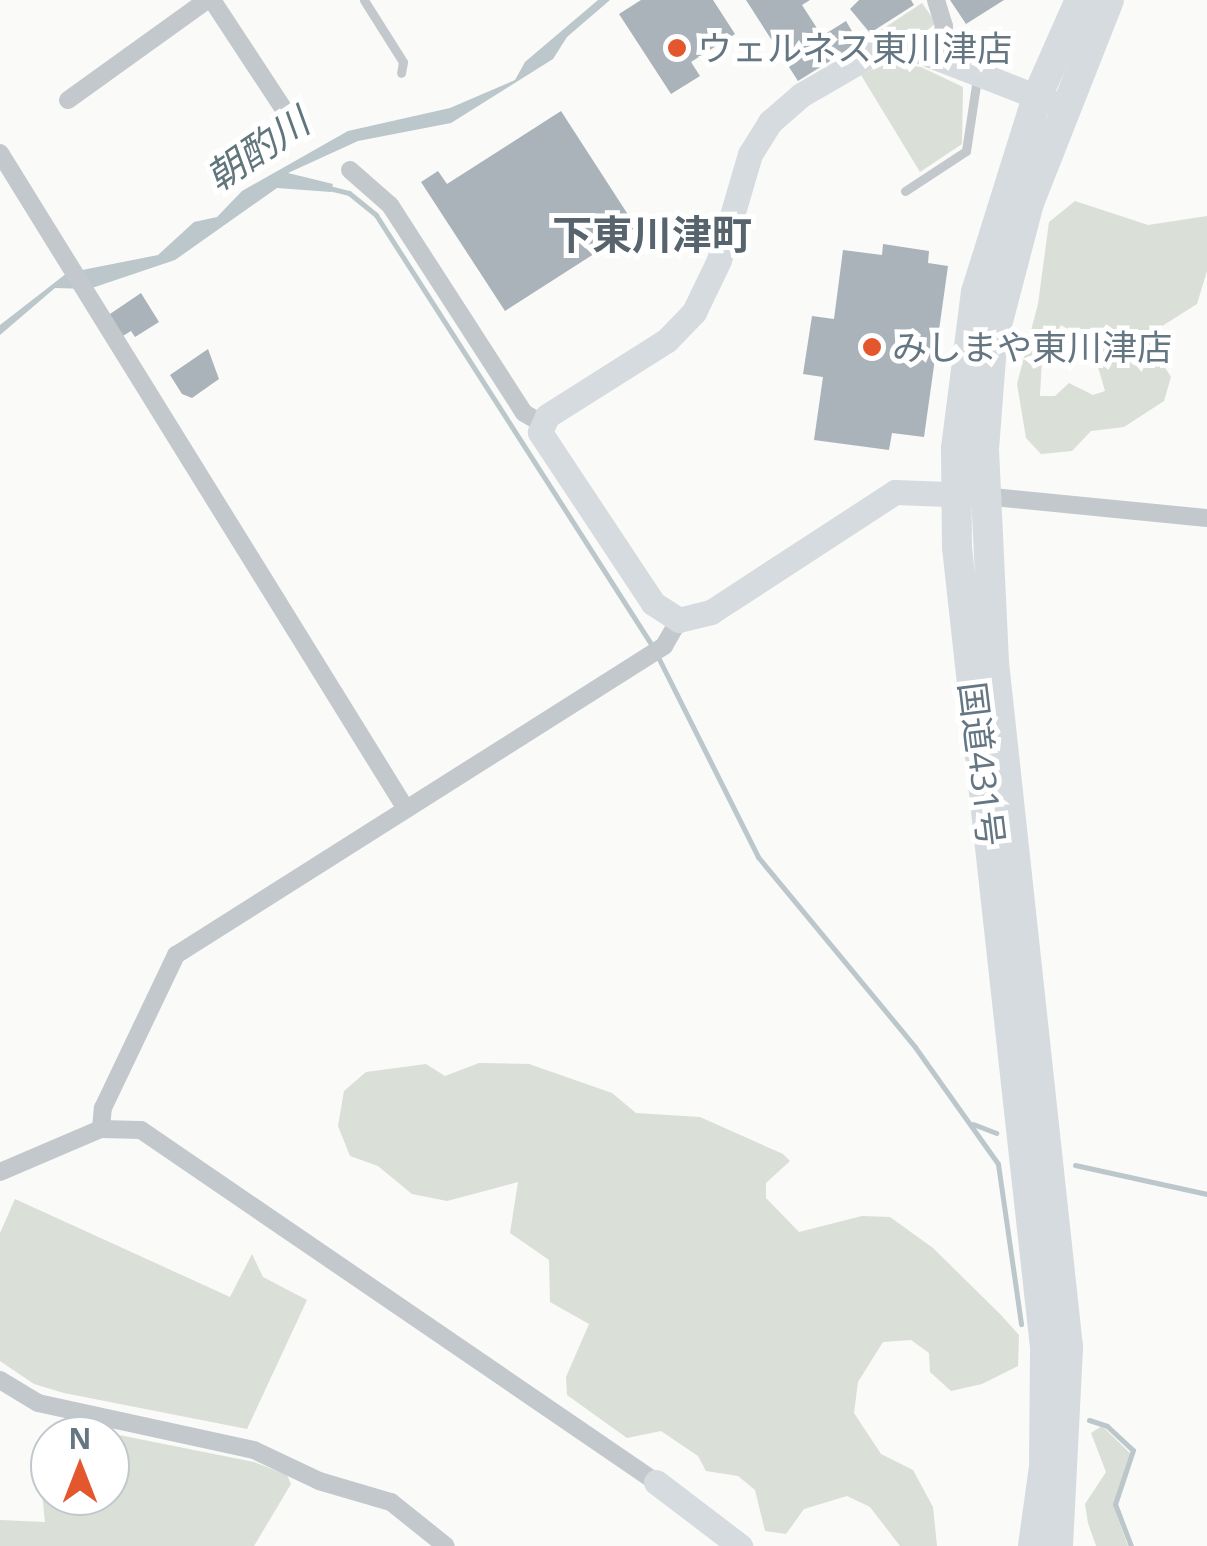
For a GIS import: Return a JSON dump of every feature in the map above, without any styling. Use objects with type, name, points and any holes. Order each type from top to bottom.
[{"type":"highway","name":"国道431号","points":[[1033,1546],[1044,1467],[1045,1347],[968,656],[970,495],[992,344],[1080,0]]},
{"type":"highway","name":"国道431号","points":[[1051,102],[1109,0]]},
{"type":"highway","name":"国道431号","points":[[970,495],[1068,1346],[1058,1546]]},
{"type":"street","points":[[68,100],[210,0],[287,114]]},
{"type":"street","points":[[936,0],[944,26],[938,55]]},
{"type":"street","points":[[542,424],[667,340],[694,312],[719,260],[750,154],[784,108],[877,51],[912,48],[1051,102]]},
{"type":"street","points":[[0,153],[406,809]]},
{"type":"street","points":[[350,170],[390,204],[524,413],[542,424]]},
{"type":"street","points":[[542,424],[541,439],[590,516],[653,604],[680,620]]},
{"type":"street","points":[[101,1129],[103,1108],[176,955],[664,646],[680,620],[712,612],[895,492],[1207,517]]},
{"type":"street","points":[[0,1172],[101,1129],[131,1128],[164,1142],[656,1482],[740,1546]]},
{"type":"street","points":[[0,1380],[38,1403],[254,1450],[319,1481],[391,1502],[446,1546]]},
{"type":"lane","points":[[364,0],[403,62],[401,72]]},
{"type":"lane","points":[[905,191],[966,151],[979,72]]},
{"type":"shaded area","points":[[598,0],[610,0],[567,37],[553,59],[451,123],[358,141],[288,173],[333,184],[331,192],[277,188],[175,260],[89,289],[55,288],[0,335],[0,325],[67,273],[158,255],[194,222],[217,217],[242,191],[348,131],[450,108],[515,80],[525,62]]},
{"type":"shaded area","points":[[922,3],[936,23],[919,37],[869,38]]},
{"type":"shaded area","points":[[885,63],[921,67],[963,87],[962,144],[920,172],[861,75]]},
{"type":"shaded area","points":[[1075,201],[1148,225],[1207,216],[1207,271],[1197,304],[1159,328],[1149,342],[1171,377],[1164,401],[1124,427],[1091,431],[1072,451],[1041,454],[1026,438],[1017,384],[1038,304],[1049,222]],"holes":[[[1061,325],[1091,343],[1105,391],[1093,395],[1069,383],[1055,396],[1040,396],[1042,358]]]},
{"type":"shaded area","points":[[479,1063],[529,1064],[612,1093],[636,1113],[700,1117],[783,1154],[790,1161],[766,1183],[766,1198],[799,1232],[862,1216],[890,1217],[933,1248],[1001,1315],[1019,1335],[1018,1366],[982,1384],[951,1391],[930,1372],[929,1353],[911,1340],[883,1342],[858,1382],[854,1413],[881,1454],[913,1470],[933,1507],[937,1546],[900,1546],[870,1507],[847,1496],[804,1509],[786,1534],[765,1531],[755,1490],[738,1476],[706,1471],[698,1456],[661,1431],[627,1438],[567,1395],[566,1377],[589,1324],[550,1302],[549,1260],[510,1233],[518,1182],[447,1201],[412,1194],[378,1166],[350,1156],[338,1126],[344,1091],[366,1072],[426,1064],[445,1076]]},
{"type":"shaded area","points":[[15,1199],[230,1297],[252,1254],[263,1277],[307,1300],[247,1429],[64,1393],[34,1384],[0,1361],[0,1233]]},
{"type":"shaded area","points":[[1102,1426],[1133,1456],[1113,1504],[1128,1546],[1096,1546],[1088,1523],[1085,1504],[1106,1472],[1091,1433]]},
{"type":"shaded area","points":[[130,1437],[254,1462],[287,1475],[291,1484],[254,1546],[0,1546],[0,1520],[45,1522],[44,1516],[130,1516]]},
{"type":"building","name":"ウェルネス東川津店","points":[[641,0],[713,0],[735,34],[691,62],[700,76],[671,94],[619,14]]},
{"type":"building","points":[[746,0],[810,0],[802,5],[822,36],[846,21],[859,43],[798,81]]},
{"type":"building","points":[[859,0],[911,0],[914,5],[870,33],[850,9]]},
{"type":"building","points":[[950,0],[1004,0],[966,24]]},
{"type":"building","points":[[561,111],[636,227],[505,311],[421,182],[438,171],[447,184]]},
{"type":"building","name":"みしまや東川津店","points":[[883,244],[929,251],[928,263],[948,266],[924,437],[892,433],[889,450],[814,440],[823,377],[803,374],[812,316],[834,319],[843,250],[882,255]]},
{"type":"building","points":[[141,293],[159,322],[135,337],[131,331],[121,337],[107,316]]},
{"type":"building","points":[[208,349],[219,379],[192,398],[182,394],[170,375]]},
{"type":"waterway","points":[[329,188],[349,193],[376,215],[653,647]]},
{"type":"waterway","points":[[658,657],[758,857],[915,1047],[998,1164],[1021,1324]]},
{"type":"waterway","points":[[973,1124],[996,1133]]},
{"type":"waterway","points":[[1075,1165],[1207,1194]]},
{"type":"waterway","points":[[1089,1420],[1107,1426],[1133,1450],[1115,1504],[1131,1546]]},
{"type":"place","name":"ウェルネス東川津店","points":[[677,48]]},
{"type":"place","name":"みしまや東川津店","points":[[872,347]]},
{"type":"district","name":"下東川津町","points":[[652,234]]},
{"type":"water label","name":"朝酌川","points":[[257,149]]}]
